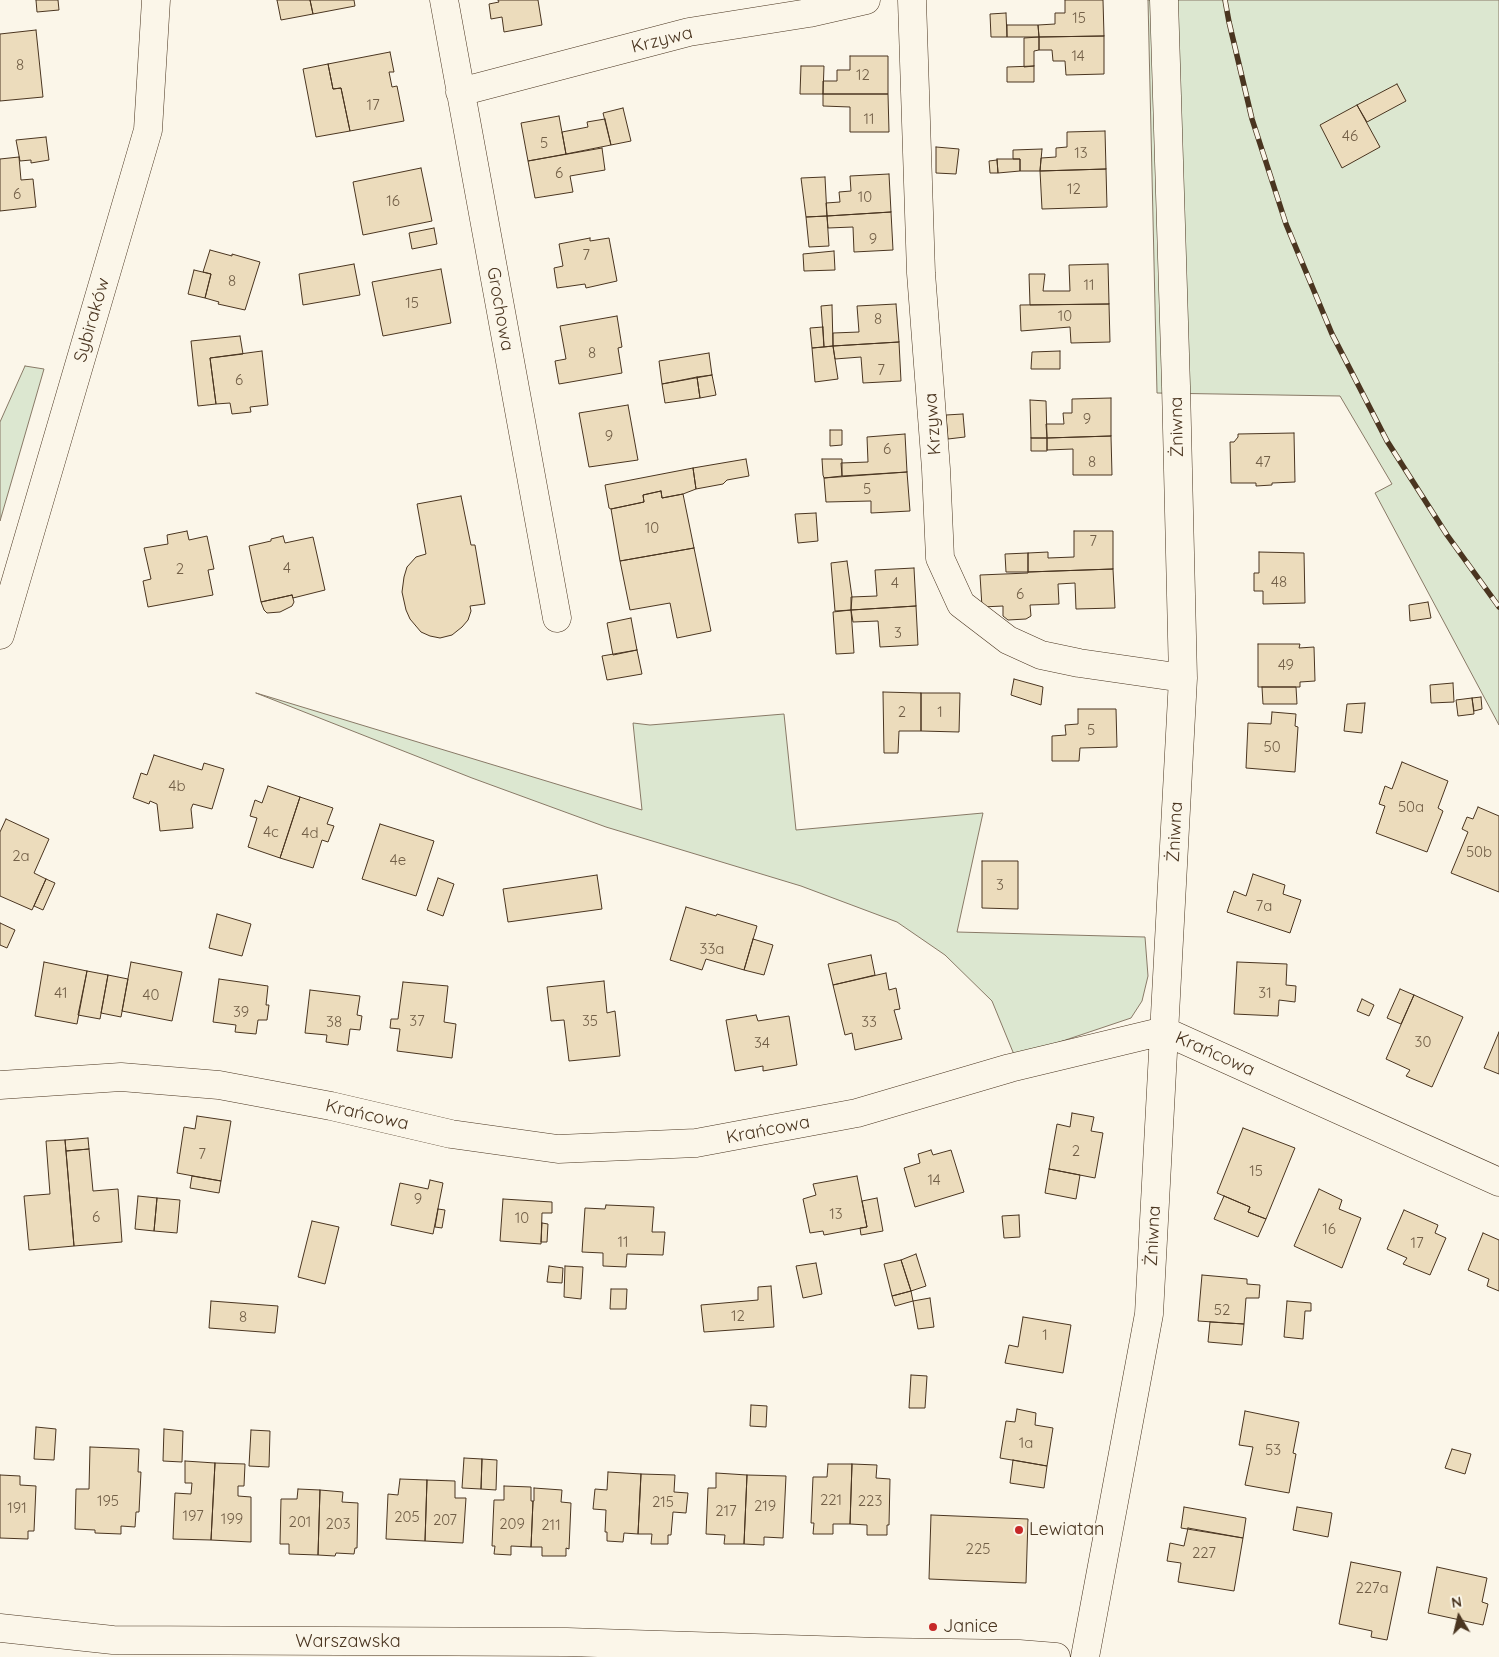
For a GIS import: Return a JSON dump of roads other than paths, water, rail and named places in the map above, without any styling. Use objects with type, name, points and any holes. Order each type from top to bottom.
[{"type":"street","name":"Sybiraków","points":[[0,635],[148,130],[156,0]]},
{"type":"street","name":"Grochowa","points":[[444,0],[557,618]]},
{"type":"street","name":"Krzywa","points":[[460,92],[689,32],[808,13],[866,0]]},
{"type":"street","name":"Krzywa","points":[[912,0],[922,273],[940,558],[961,604],[1008,640],[1041,655],[1079,663],[1183,678]]},
{"type":"street","name":"Żniwna","points":[[1085,1657],[1149,1314],[1183,678],[1164,0]]},
{"type":"street","name":"Krańcowa","points":[[0,1085],[121,1077],[219,1085],[331,1106],[451,1134],[558,1149],[696,1143],[857,1113],[1010,1068],[1164,1031],[1499,1182]]},
{"type":"street","name":"Warszawska","points":[[0,1628],[114,1640],[567,1642],[869,1652],[1019,1654],[1056,1657]]},
{"type":"railway","points":[[1225,0],[1252,119],[1286,224],[1332,334],[1387,441],[1447,535],[1499,607]]},
{"type":"place","name":"Lewiatan","points":[[1019,1530]]},
{"type":"place","name":"Janice","points":[[933,1627]]}]
